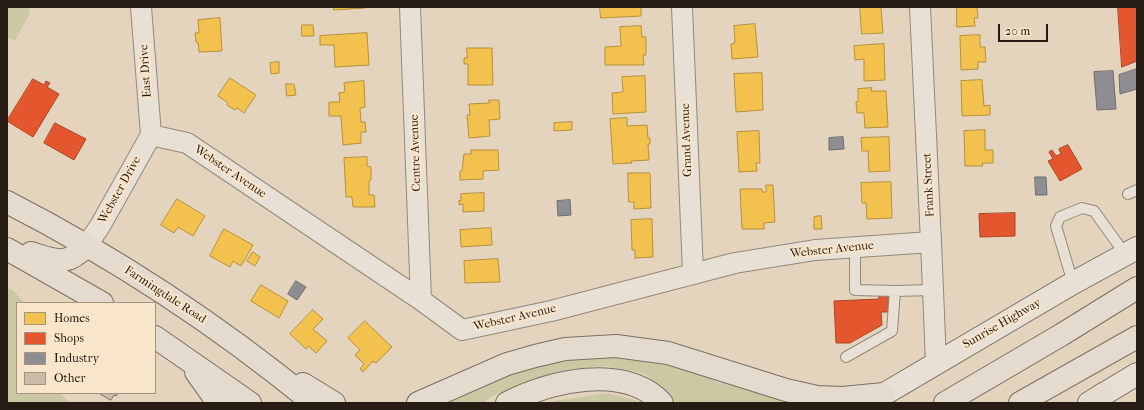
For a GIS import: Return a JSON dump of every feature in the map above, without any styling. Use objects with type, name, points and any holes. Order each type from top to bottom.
[{"type":"main road","name":"Farmingdale Road","points":[[7,202],[87,246],[177,302],[235,342],[313,403]]},
{"type":"main road","points":[[7,245],[57,261],[72,259],[87,246]]},
{"type":"main road","points":[[7,249],[100,302]]},
{"type":"main road","name":"Sunrise Highway","points":[[876,399],[1073,283],[1131,251]]},
{"type":"main road","points":[[945,403],[1061,335],[1137,288]]},
{"type":"main road","points":[[1020,403],[1137,337]]},
{"type":"main road","points":[[156,338],[182,354],[250,403]]},
{"type":"main road","points":[[235,342],[334,403]]},
{"type":"main road","points":[[418,403],[507,364],[565,349],[616,346],[668,353],[786,390],[817,398],[876,399]]},
{"type":"main road","points":[[182,354],[218,403]]},
{"type":"main road","points":[[1094,400],[1137,374]]},
{"type":"main road","points":[[507,403],[534,392],[565,383],[603,379],[637,385],[654,395],[662,403]]},
{"type":"street","name":"East Drive","points":[[141,7],[151,135]]},
{"type":"street","name":"Centre Avenue","points":[[410,7],[421,300]]},
{"type":"street","name":"Grand Avenue","points":[[682,7],[693,274]]},
{"type":"street","name":"Frank Street","points":[[920,7],[932,242],[936,363]]},
{"type":"street","name":"Webster Drive","points":[[87,246],[100,226],[151,135]]},
{"type":"street","name":"Webster Avenue","points":[[151,135],[187,143],[421,300],[462,330],[551,311],[735,263],[815,250],[932,242]]},
{"type":"lane","points":[[1073,283],[1056,226],[1060,217],[1082,208],[1094,211],[1131,251]]},
{"type":"lane","points":[[855,247],[855,290],[933,290]]},
{"type":"lane","points":[[846,357],[892,331],[895,291]]},
{"type":"shaded area","points":[[7,7],[28,7],[30,13],[15,41],[7,37]]},
{"type":"shaded area","points":[[7,288],[13,290],[23,302],[16,302],[16,394],[61,394],[70,403],[7,403]]},
{"type":"shaded area","points":[[618,354],[693,369],[721,384],[724,378],[788,400],[788,403],[677,403],[671,394],[643,373],[606,366],[570,369],[529,381],[492,396],[483,403],[442,403],[527,367],[582,355]]},
{"type":"shaded area","points":[[607,393],[636,400],[639,403],[547,403],[553,401]]},
{"type":"building: Homes","points":[[334,7],[365,7],[365,8],[334,10]]},
{"type":"building: Homes","points":[[600,7],[641,7],[641,16],[601,18]]},
{"type":"building: Homes","points":[[860,7],[881,7],[883,33],[862,34]]},
{"type":"building: Homes","points":[[957,7],[977,7],[978,18],[974,18],[975,26],[957,27]]},
{"type":"building: Homes","points":[[220,18],[222,51],[199,52],[195,33],[199,33],[198,20]]},
{"type":"building: Homes","points":[[755,24],[758,57],[732,59],[731,44],[735,43],[734,26]]},
{"type":"building: Homes","points":[[302,25],[313,25],[314,36],[302,36]]},
{"type":"building: Homes","points":[[641,26],[642,37],[646,37],[646,55],[643,55],[644,65],[605,65],[605,47],[621,46],[620,27]]},
{"type":"building: Homes","points":[[367,33],[369,65],[335,67],[334,45],[320,45],[320,36]]},
{"type":"building: Homes","points":[[980,35],[980,47],[985,47],[986,62],[978,62],[978,69],[961,70],[960,36]]},
{"type":"building: Homes","points":[[884,44],[885,80],[864,81],[864,59],[855,60],[854,46]]},
{"type":"building: Homes","points":[[467,48],[492,48],[493,85],[468,85],[468,64],[464,64],[464,58],[467,58]]},
{"type":"building: Homes","points":[[279,62],[279,73],[271,74],[270,63]]},
{"type":"building: Homes","points":[[762,73],[763,110],[736,112],[734,74]]},
{"type":"building: Homes","points":[[645,76],[646,112],[613,114],[612,93],[623,92],[622,77]]},
{"type":"building: Homes","points":[[230,78],[256,95],[244,113],[237,108],[235,110],[227,105],[228,103],[218,96]]},
{"type":"building: Homes","points":[[982,80],[984,106],[990,105],[990,115],[962,116],[961,81]]},
{"type":"building: Homes","points":[[364,81],[365,107],[360,108],[361,122],[365,122],[366,132],[361,132],[361,143],[343,145],[341,116],[329,116],[329,102],[340,102],[339,93],[345,92],[344,83]]},
{"type":"building: Homes","points":[[286,84],[294,84],[296,95],[287,96]]},
{"type":"building: Homes","points":[[872,88],[871,91],[886,91],[888,127],[865,128],[864,113],[857,113],[856,102],[858,102],[858,89]]},
{"type":"building: Homes","points":[[489,100],[499,100],[500,119],[489,120],[490,136],[469,138],[467,115],[470,115],[469,104],[489,103]]},
{"type":"building: Homes","points":[[627,118],[627,126],[647,125],[648,138],[650,138],[650,144],[648,144],[649,160],[613,164],[610,119]]},
{"type":"building: Homes","points":[[572,122],[572,130],[554,131],[554,123]]},
{"type":"building: Homes","points":[[985,130],[985,150],[993,150],[993,163],[982,163],[983,166],[965,166],[964,131]]},
{"type":"building: Homes","points":[[759,131],[760,163],[756,163],[757,171],[739,172],[737,132]]},
{"type":"building: Homes","points":[[889,137],[890,171],[869,172],[868,151],[862,151],[861,138]]},
{"type":"building: Homes","points":[[471,150],[498,150],[499,170],[483,171],[483,179],[460,180],[460,171],[462,171],[464,154],[471,154]]},
{"type":"building: Homes","points":[[367,157],[367,166],[371,167],[369,195],[374,195],[375,207],[353,207],[352,197],[346,197],[344,158]]},
{"type":"building: Homes","points":[[628,173],[650,173],[651,208],[634,209],[634,202],[629,202]]},
{"type":"building: Homes","points":[[891,182],[892,218],[867,219],[866,203],[862,203],[861,183]]},
{"type":"building: Homes","points":[[766,185],[773,185],[775,222],[764,223],[764,229],[742,229],[740,189],[762,189],[762,192],[766,192]]},
{"type":"building: Homes","points":[[484,193],[484,211],[463,212],[463,204],[459,205],[459,200],[461,201],[461,194]]},
{"type":"building: Homes","points":[[177,199],[205,216],[193,236],[178,227],[174,233],[161,225]]},
{"type":"building: Homes","points":[[821,216],[822,229],[814,229],[814,217]]},
{"type":"building: Homes","points":[[652,219],[653,257],[635,258],[635,250],[632,250],[631,220]]},
{"type":"building: Homes","points":[[491,228],[492,245],[461,247],[460,230]]},
{"type":"building: Homes","points":[[224,229],[253,245],[241,266],[233,261],[230,267],[210,256]]},
{"type":"building: Homes","points":[[253,252],[260,257],[255,266],[247,261]]},
{"type":"building: Homes","points":[[498,259],[500,282],[465,283],[464,261]]},
{"type":"building: Homes","points":[[261,285],[288,301],[279,318],[251,301]]},
{"type":"building: Homes","points":[[313,310],[323,319],[313,329],[327,341],[316,353],[308,346],[306,349],[290,334]]},
{"type":"building: Homes","points":[[365,321],[392,347],[376,363],[373,361],[363,372],[360,369],[364,364],[355,355],[360,350],[348,338]]},
{"type":"building: Shops","points":[[1118,7],[1137,7],[1137,61],[1122,67]]},
{"type":"building: Shops","points":[[33,79],[44,85],[46,81],[50,83],[47,87],[59,94],[33,137],[7,121]]},
{"type":"building: Shops","points":[[55,123],[86,139],[74,160],[44,143]]},
{"type":"building: Shops","points":[[1068,145],[1082,169],[1060,181],[1048,161],[1053,159],[1049,152],[1052,150],[1056,156],[1061,154],[1059,149]]},
{"type":"building: Shops","points":[[1015,213],[1015,236],[980,237],[979,214]]},
{"type":"building: Shops","points":[[888,295],[889,312],[881,312],[882,325],[850,343],[836,343],[834,301],[879,299],[879,296]]},
{"type":"building: Industry","points":[[1137,69],[1137,89],[1120,94],[1119,75]]},
{"type":"building: Industry","points":[[1113,71],[1116,109],[1097,110],[1094,72]]},
{"type":"building: Industry","points":[[843,137],[844,149],[829,150],[829,138]]},
{"type":"building: Industry","points":[[1035,177],[1046,177],[1047,195],[1036,195]]},
{"type":"building: Industry","points":[[570,200],[571,215],[558,216],[557,201]]},
{"type":"building: Industry","points":[[296,281],[306,287],[297,300],[288,294]]},
{"type":"building: Other","points":[[101,394],[117,394],[116,396],[114,395],[111,400]]}]
